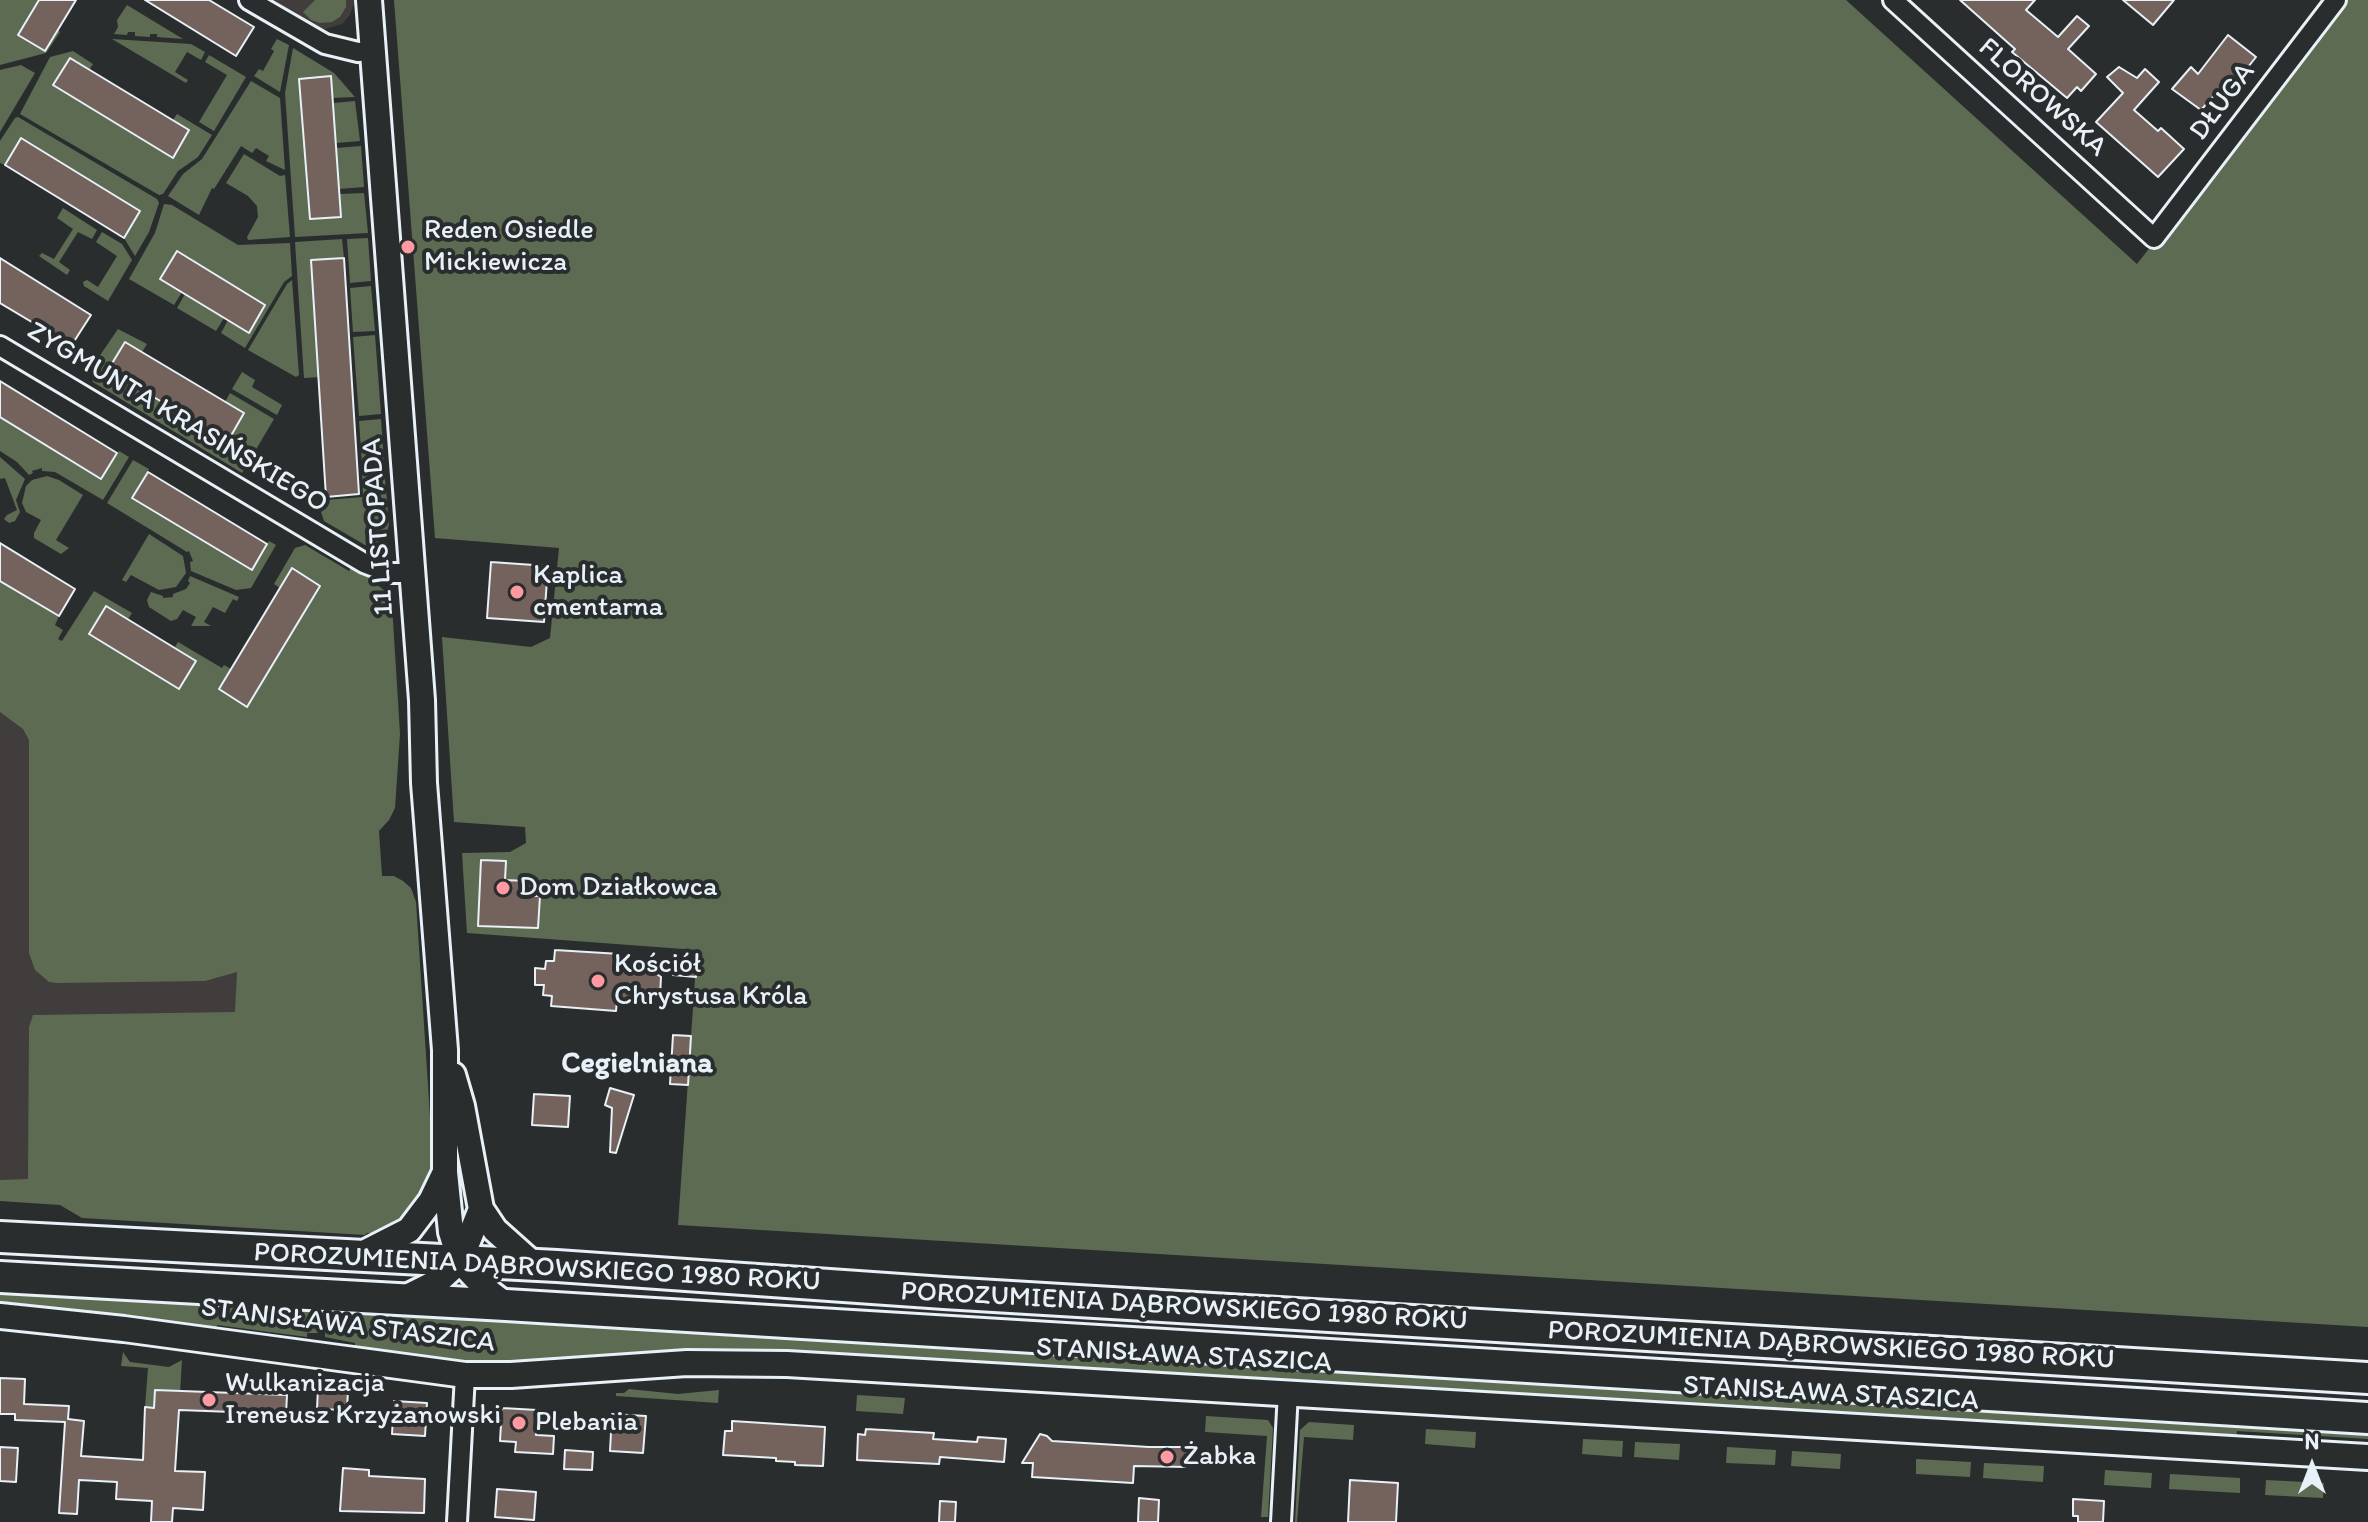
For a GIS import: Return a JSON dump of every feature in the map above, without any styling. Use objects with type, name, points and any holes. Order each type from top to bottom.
[{"type":"main road","name":"POROZUMIENIA DĄBROWSKIEGO 1980 ROKU","points":[[0,1237],[533,1264],[944,1293],[2368,1378]]},
{"type":"main road","name":"POROZUMIENIA DĄBROWSKIEGO 1980 ROKU","points":[[0,1277],[2368,1418]]},
{"type":"street","points":[[249,0],[325,44],[358,52],[373,51]]},
{"type":"street","name":"11 LISTOPADA","points":[[369,0],[413,573],[424,783],[445,1050],[445,1172],[451,1232],[460,1261]]},
{"type":"street","name":"FLOROWSKA","points":[[1893,0],[2154,238]]},
{"type":"street","name":"DŁUGA","points":[[2154,238],[2336,0]]},
{"type":"street","name":"ZYGMUNTA KRASIŃSKIEGO","points":[[0,346],[364,563],[390,573],[413,573]]},
{"type":"street","name":"11 LISTOPADA","points":[[445,1050],[462,1106],[481,1209]]},
{"type":"street","points":[[356,1257],[409,1230],[431,1201],[445,1172]]},
{"type":"street","points":[[400,1301],[437,1282],[460,1261],[481,1209]]},
{"type":"street","points":[[481,1209],[495,1230],[533,1264]]},
{"type":"street","points":[[460,1261],[506,1305]]},
{"type":"street","name":"STANISŁAWA STASZICA","points":[[0,1316],[124,1329],[465,1375],[511,1375],[687,1363],[762,1363],[2368,1457]]},
{"type":"street","points":[[457,1522],[465,1375]]},
{"type":"street","points":[[1281,1522],[1288,1392]]},
{"type":"shaded area","points":[[268,0],[354,0],[354,4],[342,24],[322,30],[309,26]]},
{"type":"shaded area","points":[[0,689],[237,969],[235,1032],[37,1190],[0,1188]]},
{"type":"green space","points":[[0,0],[39,0],[18,35],[44,51],[58,30],[60,32],[46,53],[0,65]]},
{"type":"green space","points":[[315,0],[346,0],[346,7],[340,17],[332,22],[320,23],[303,12]]},
{"type":"green space","points":[[394,0],[1846,0],[2137,264],[2342,0],[2368,0],[2368,1327],[678,1225],[697,950],[467,933],[462,853],[510,852],[526,843],[525,827],[454,822],[442,637],[531,647],[550,638],[559,548],[435,538]]},
{"type":"green space","points":[[127,5],[183,39],[157,37],[157,34],[135,36],[135,32],[114,34],[118,27],[117,20]]},
{"type":"green space","points":[[112,39],[191,44],[205,52],[201,60],[187,52],[175,72],[188,80],[186,83]]},
{"type":"green space","points":[[277,39],[289,45],[280,92],[254,76],[259,69],[263,71]]},
{"type":"green space","points":[[293,48],[334,73],[355,97],[333,98],[331,76],[299,79],[310,219],[341,217],[340,194],[364,193],[368,233],[295,237],[285,93]]},
{"type":"green space","points":[[73,51],[93,64],[89,70],[70,58],[54,86],[172,158],[189,131],[173,120],[177,114],[212,135],[198,157],[178,171],[163,194],[159,195],[20,114],[50,57]]},
{"type":"green space","points":[[209,55],[246,77],[214,131],[199,122],[227,75],[205,62]]},
{"type":"green space","points":[[21,65],[35,73],[0,132],[0,70]]},
{"type":"green space","points":[[251,81],[280,98],[285,170],[266,161],[269,156],[256,148],[252,153],[241,146],[212,188],[199,215],[168,196],[183,174],[202,159]]},
{"type":"green space","points":[[355,101],[360,141],[336,143],[333,103]]},
{"type":"green space","points":[[18,117],[157,199],[159,203],[149,232],[135,256],[124,238],[140,211],[22,138],[5,165],[0,163],[0,141]]},
{"type":"green space","points":[[361,146],[364,187],[339,189],[336,148]]},
{"type":"green space","points":[[244,154],[280,176],[285,175],[290,237],[248,240],[258,217],[257,206],[248,196],[226,183]]},
{"type":"green space","points":[[164,204],[172,205],[238,245],[290,243],[292,276],[284,282],[245,348],[221,333],[228,320],[249,332],[265,305],[178,252],[182,292],[174,305],[129,279],[155,233]]},
{"type":"green space","points":[[63,208],[97,230],[92,239],[78,232],[59,262],[70,270],[67,275],[39,256],[42,253],[54,259],[73,229],[57,218]]},
{"type":"green space","points":[[102,232],[122,244],[132,260],[108,301],[84,286],[83,282],[87,280],[98,287],[117,256],[96,242]]},
{"type":"green space","points":[[368,238],[371,281],[350,283],[347,239]]},
{"type":"green space","points":[[342,239],[344,258],[312,260],[319,364],[351,362],[352,375],[304,378],[295,242]]},
{"type":"green space","points":[[292,280],[299,375],[296,377],[248,350]]},
{"type":"green space","points":[[371,286],[375,331],[353,332],[350,288]]},
{"type":"green space","points":[[185,294],[224,318],[216,331],[177,308]]},
{"type":"green space","points":[[118,329],[147,344],[142,352],[124,342],[108,370],[227,441],[244,414],[225,402],[230,393],[274,419],[242,473],[93,382],[90,370]]},
{"type":"green space","points":[[375,335],[381,414],[359,416],[353,337]]},
{"type":"green space","points":[[242,372],[255,380],[252,387],[282,405],[277,415],[232,389]]},
{"type":"green space","points":[[0,417],[101,479],[119,451],[129,457],[103,500],[55,472],[42,471],[42,468],[29,475],[0,451]]},
{"type":"green space","points":[[381,419],[384,463],[362,464],[359,421]]},
{"type":"green space","points":[[0,457],[25,479],[16,500],[20,512],[15,521],[9,523],[4,519],[17,510],[5,478],[0,479]]},
{"type":"green space","points":[[133,460],[149,469],[133,498],[251,570],[269,541],[276,545],[251,588],[236,590],[191,571],[190,562],[193,561],[189,551],[107,503]]},
{"type":"green space","points":[[384,468],[389,524],[381,543],[365,545],[324,521],[320,509],[326,500],[363,497],[362,469]]},
{"type":"green space","points":[[47,476],[83,495],[56,540],[69,548],[61,554],[34,538],[41,520],[26,512],[22,503],[26,486],[32,480]]},
{"type":"green space","points":[[149,534],[183,556],[186,573],[176,587],[159,590],[131,575],[126,582],[122,580]]},
{"type":"green space","points":[[305,545],[349,571],[352,566],[364,574],[386,592],[392,605],[400,734],[395,808],[379,831],[382,876],[394,876],[403,881],[411,888],[416,902],[433,1162],[432,1173],[413,1216],[382,1233],[365,1235],[82,1218],[60,1205],[0,1201],[0,1180],[28,1179],[29,1027],[33,1015],[235,1012],[237,972],[205,981],[57,983],[49,982],[35,970],[29,953],[29,740],[23,729],[0,712],[0,581],[59,616],[55,625],[63,630],[58,639],[62,641],[94,591],[132,613],[128,619],[106,606],[89,635],[179,689],[196,661],[175,647],[178,642],[222,668],[224,665],[231,669],[219,689],[247,706],[320,586],[292,569],[280,588],[274,584],[295,548]]},
{"type":"green space","points":[[190,576],[239,597],[237,601],[233,599],[225,613],[213,607],[204,622],[211,626],[191,626],[196,617],[183,610],[177,619],[171,621],[149,607],[147,600],[151,592],[163,598],[173,597],[173,594],[186,589]]},
{"type":"green space","points":[[0,1289],[485,1317],[488,1321],[494,1318],[1230,1362],[1235,1365],[1367,1370],[1370,1373],[1641,1387],[1646,1390],[1649,1387],[1779,1395],[1784,1398],[1787,1395],[2368,1430],[2368,1439],[2237,1431],[2236,1439],[725,1350],[501,1364],[444,1362],[355,1350],[355,1343],[325,1337],[325,1333],[307,1333],[307,1337],[217,1325],[216,1331],[0,1306]]},
{"type":"green space","points":[[123,1352],[130,1362],[169,1367],[182,1360],[179,1410],[145,1407],[148,1368],[121,1366]]},
{"type":"green space","points":[[629,1389],[678,1394],[719,1390],[718,1403],[616,1396],[616,1393]]},
{"type":"green space","points":[[857,1395],[905,1398],[903,1414],[856,1411]]},
{"type":"green space","points":[[1206,1416],[1268,1420],[1273,1428],[1268,1517],[1261,1517],[1267,1436],[1205,1432]]},
{"type":"green space","points":[[1309,1422],[1354,1425],[1353,1440],[1304,1437],[1295,1522],[1300,1430]]},
{"type":"green space","points":[[1426,1429],[1476,1432],[1475,1448],[1425,1444]]},
{"type":"green space","points":[[1583,1439],[1623,1441],[1622,1457],[1582,1454]]},
{"type":"green space","points":[[1635,1442],[1680,1444],[1679,1460],[1634,1457]]},
{"type":"green space","points":[[1727,1447],[1776,1450],[1775,1465],[1726,1463]]},
{"type":"green space","points":[[1792,1451],[1841,1454],[1840,1469],[1791,1466]]},
{"type":"green space","points":[[1916,1459],[1971,1462],[1970,1477],[1916,1474]]},
{"type":"green space","points":[[1984,1463],[2044,1466],[2043,1482],[1983,1478]]},
{"type":"green space","points":[[2105,1470],[2152,1473],[2151,1488],[2104,1485]]},
{"type":"green space","points":[[2170,1474],[2240,1478],[2240,1493],[2169,1489]]},
{"type":"green space","points":[[2266,1480],[2324,1483],[2323,1498],[2265,1495]]},
{"type":"building","points":[[39,0],[76,0],[45,51],[18,35]]},
{"type":"building","points":[[145,0],[209,0],[254,27],[236,56]]},
{"type":"building","points":[[1960,0],[2035,0],[2026,10],[2058,37],[2077,16],[2089,26],[2068,49],[2096,74],[2081,91],[2077,87],[2067,98],[2012,52],[2015,49]]},
{"type":"building","points":[[2123,0],[2174,0],[2153,25]]},
{"type":"building","points":[[2228,35],[2256,57],[2237,81],[2232,76],[2201,110],[2172,89],[2191,67],[2198,74]]},
{"type":"building","points":[[70,58],[189,130],[173,158],[53,85]]},
{"type":"building","points":[[2119,67],[2137,78],[2145,69],[2159,82],[2134,110],[2158,131],[2161,128],[2184,149],[2158,177],[2096,122],[2123,93],[2107,77]]},
{"type":"building","points":[[331,76],[341,217],[310,219],[299,79]]},
{"type":"building","points":[[21,138],[140,211],[124,238],[5,165]]},
{"type":"building","points":[[177,251],[265,305],[249,333],[160,279]]},
{"type":"building","points":[[0,258],[91,315],[73,343],[62,340],[0,303]]},
{"type":"building","points":[[344,258],[359,494],[326,497],[311,260]]},
{"type":"building","points":[[125,342],[244,413],[228,441],[108,370]]},
{"type":"building","points":[[0,381],[117,453],[101,479],[0,417]]},
{"type":"building","points":[[148,472],[267,544],[252,570],[132,498]]},
{"type":"building","points":[[0,543],[75,589],[59,616],[0,581]]},
{"type":"building","name":"Kaplica cmentarna","points":[[491,562],[548,566],[544,622],[487,618]]},
{"type":"building","points":[[292,568],[320,586],[247,707],[219,689]]},
{"type":"building","points":[[106,606],[196,661],[179,689],[89,634]]},
{"type":"building","name":"Dom Działkowca","points":[[481,860],[506,861],[505,880],[527,881],[527,896],[540,896],[538,928],[478,926]]},
{"type":"building","name":"Kościół Chrystusa Króla","points":[[555,950],[620,954],[619,966],[647,967],[661,977],[660,996],[645,1002],[617,1000],[616,1011],[551,1006],[552,996],[543,995],[544,985],[535,985],[535,968],[545,969],[546,961],[554,961]]},
{"type":"building","points":[[675,959],[697,960],[696,977],[673,975]]},
{"type":"building","points":[[673,1035],[691,1036],[688,1085],[670,1084]]},
{"type":"building","points":[[610,1088],[634,1095],[616,1153],[610,1152],[612,1108],[605,1105]]},
{"type":"building","points":[[534,1094],[570,1096],[568,1127],[532,1125]]},
{"type":"building","points":[[0,1378],[25,1379],[24,1404],[69,1406],[68,1419],[84,1421],[81,1456],[143,1460],[145,1407],[154,1408],[155,1390],[287,1395],[286,1414],[179,1410],[175,1471],[205,1472],[203,1510],[173,1508],[172,1522],[151,1522],[152,1501],[116,1499],[117,1482],[79,1480],[77,1514],[59,1513],[65,1422],[15,1420],[15,1414],[0,1414]]},
{"type":"building","points":[[318,1388],[348,1390],[347,1410],[317,1409]]},
{"type":"building","points":[[394,1401],[427,1403],[425,1436],[392,1434]]},
{"type":"building","name":"Plebania","points":[[502,1408],[537,1410],[536,1435],[554,1436],[553,1454],[515,1452],[516,1442],[500,1441]]},
{"type":"building","points":[[612,1414],[646,1416],[643,1453],[610,1451]]},
{"type":"building","points":[[732,1421],[825,1427],[823,1466],[795,1465],[795,1462],[776,1461],[776,1458],[723,1455],[725,1431],[732,1431]]},
{"type":"building","points":[[866,1429],[934,1433],[933,1439],[977,1442],[978,1437],[1006,1439],[1004,1462],[940,1457],[939,1464],[857,1460],[858,1434],[865,1435]]},
{"type":"building","points":[[1040,1434],[1052,1441],[1186,1447],[1186,1467],[1134,1466],[1133,1483],[1032,1477],[1033,1463],[1022,1463]]},
{"type":"building","points":[[0,1447],[18,1448],[16,1482],[0,1481]]},
{"type":"building","points":[[565,1450],[593,1452],[592,1470],[564,1469]]},
{"type":"building","points":[[343,1468],[369,1470],[369,1476],[425,1479],[424,1513],[340,1511]]},
{"type":"building","points":[[1350,1480],[1398,1483],[1396,1522],[1348,1522]]},
{"type":"building","points":[[497,1489],[536,1492],[534,1520],[495,1517]]},
{"type":"building","points":[[1139,1498],[1159,1500],[1158,1522],[1138,1522]]},
{"type":"building","points":[[2073,1499],[2104,1501],[2103,1522],[2078,1522],[2078,1516],[2073,1516]]},
{"type":"building","points":[[940,1501],[956,1502],[955,1522],[939,1522]]},
{"type":"place","name":"Reden Osiedle Mickiewicza","points":[[408,247]]},
{"type":"place","name":"Kaplica cmentarna","points":[[517,592]]},
{"type":"place","name":"Dom Działkowca","points":[[503,888]]},
{"type":"place","name":"Kościół Chrystusa Króla","points":[[598,981]]},
{"type":"place","name":"Wulkanizacja Ireneusz Krzyżanowski","points":[[209,1400]]},
{"type":"place","name":"Plebania","points":[[519,1423]]},
{"type":"place","name":"Żabka","points":[[1167,1457]]},
{"type":"district","name":"Cegielniana","points":[[637,1064]]}]
